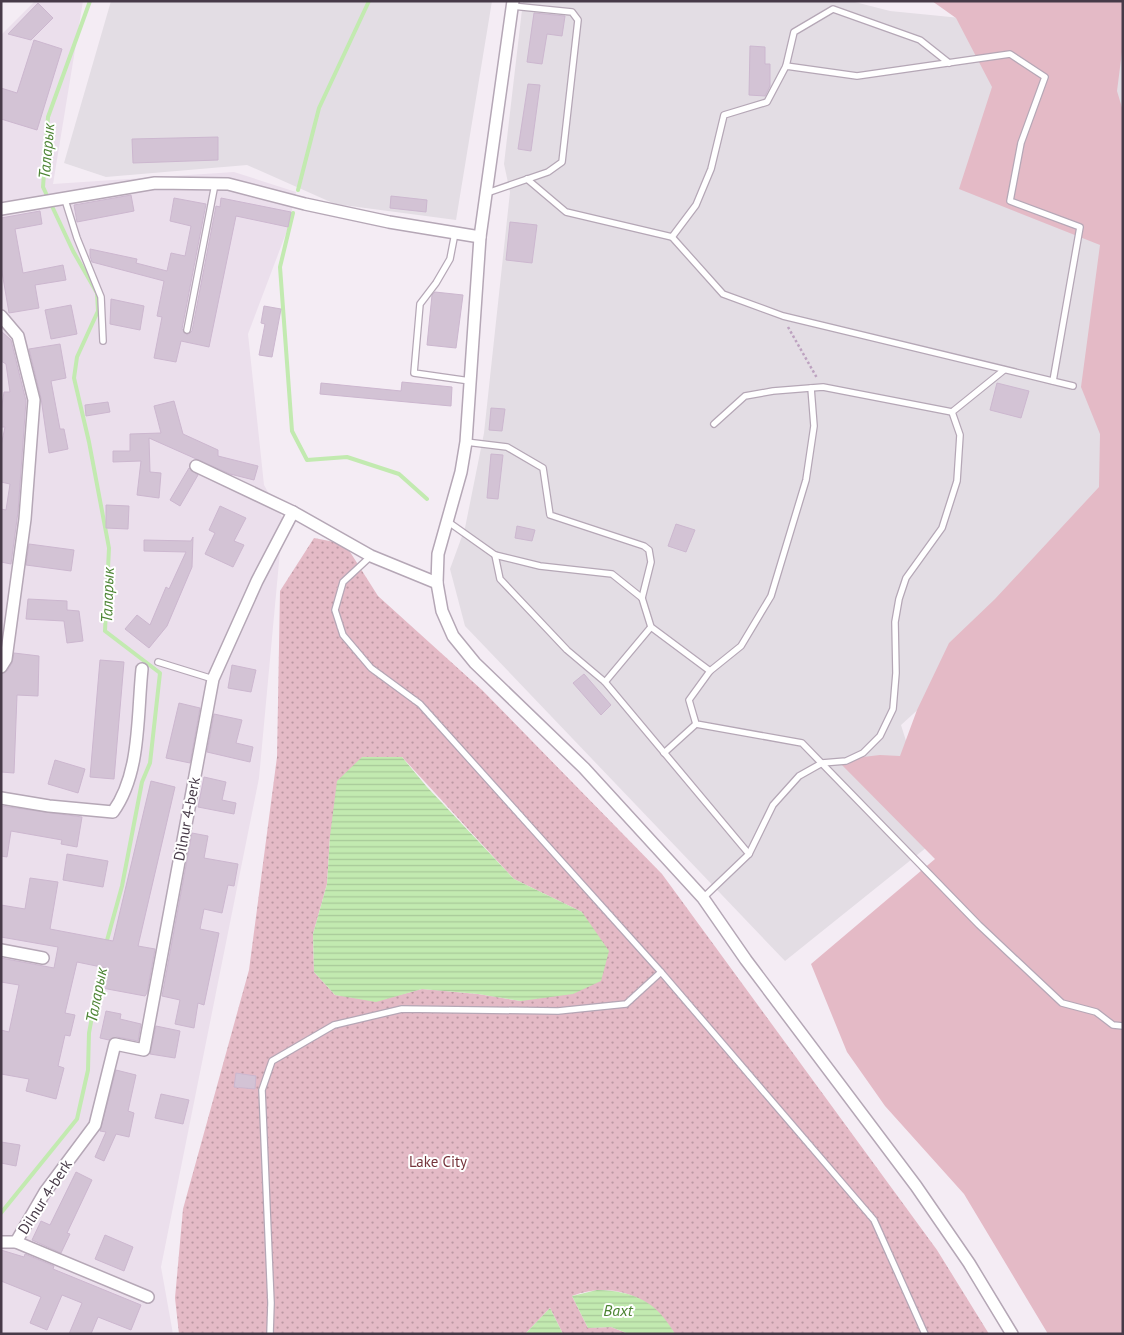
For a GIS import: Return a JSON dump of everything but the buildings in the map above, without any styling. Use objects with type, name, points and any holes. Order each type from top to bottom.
[{"type":"street","points":[[512,4],[480,237],[466,442],[461,472],[438,554],[437,583],[442,611],[454,636],[475,664],[584,768],[703,898],[746,960],[916,1186],[969,1263],[1012,1334]]},
{"type":"street","points":[[1,209],[54,202],[154,183],[228,184],[265,192],[305,204],[389,222],[480,237]]},
{"type":"street","points":[[1,316],[18,336],[34,400],[25,519],[6,659],[1,667]]},
{"type":"street","points":[[196,466],[293,512],[370,556],[437,583]]},
{"type":"street","name":"Dilnur 4-berk","points":[[16,1242],[45,1192],[95,1124],[115,1044],[144,1050],[213,679],[257,580],[293,512]]},
{"type":"street","points":[[1,798],[49,806],[113,812],[121,800],[132,771],[142,669]]},
{"type":"street","points":[[1,950],[43,958]]},
{"type":"street","points":[[1,1242],[16,1242],[148,1297]]},
{"type":"lane","points":[[486,193],[548,172],[562,162],[578,20],[572,12],[512,4]]},
{"type":"lane","points":[[672,237],[696,205],[711,169],[724,115],[767,102],[786,66],[794,32],[833,10],[920,40],[950,63]]},
{"type":"lane","points":[[786,66],[857,76],[1010,54],[1045,77],[1021,143],[1010,201],[1080,227],[1053,381]]},
{"type":"lane","points":[[526,179],[566,212],[672,237],[724,294],[783,316],[1073,386]]},
{"type":"lane","points":[[187,330],[215,184]]},
{"type":"lane","points":[[54,202],[77,238],[101,297],[103,341]]},
{"type":"lane","points":[[455,233],[450,259],[420,304],[414,374],[470,381]]},
{"type":"lane","points":[[714,424],[745,396],[773,390],[823,387],[952,412],[1004,370]]},
{"type":"lane","points":[[696,724],[689,700],[710,671],[741,646],[771,596],[806,480],[814,426],[811,388]]},
{"type":"lane","points":[[703,898],[749,854],[774,805],[799,776],[822,764],[846,761],[863,753],[880,736],[893,709],[896,672],[895,622],[899,599],[906,578],[942,528],[958,481],[960,435],[952,412]]},
{"type":"lane","points":[[466,442],[507,447],[543,468],[550,515],[644,546],[649,550],[651,562],[642,598],[651,626],[710,671]]},
{"type":"lane","points":[[447,521],[495,555],[540,566],[612,574],[642,598]]},
{"type":"lane","points":[[495,555],[500,578],[568,650],[606,682],[749,854]]},
{"type":"lane","points":[[370,556],[343,582],[335,610],[343,635],[371,668],[420,704],[661,972],[874,1220],[925,1334]]},
{"type":"lane","points":[[606,682],[651,626]]},
{"type":"lane","points":[[158,662],[213,679]]},
{"type":"lane","points":[[696,724],[802,743],[979,925],[1062,1003],[1096,1012],[1113,1025],[1123,1026]]},
{"type":"lane","points":[[664,753],[696,724]]},
{"type":"lane","points":[[270,1334],[271,1303],[262,1090],[272,1061],[334,1025],[402,1009],[558,1011],[626,1004],[661,972]]},
{"type":"path","points":[[783,316],[798,347],[823,387]]},
{"type":"shaded area","points":[[35,1],[83,1],[53,184],[234,172],[296,192],[288,228],[248,334],[264,485],[283,519],[259,778],[161,1267],[173,1334],[1,1334],[1,35]]},
{"type":"shaded area","points":[[111,1],[492,1],[456,220],[335,204],[247,165],[106,177],[64,163]]},
{"type":"shaded area","points":[[523,1],[851,1],[890,11],[991,21],[1123,1],[1123,252],[1111,534],[901,725],[937,839],[785,961],[465,626],[450,569],[465,528],[484,433],[510,192],[504,164]]},
{"type":"green space","points":[[932,1],[1123,1],[1123,44],[1117,91],[1123,111],[1123,1334],[1048,1334],[964,1194],[885,1106],[847,1052],[811,964],[935,859],[837,760],[880,755],[900,756],[917,710],[949,643],[995,599],[1099,487],[1100,434],[1081,387],[1100,245],[959,189],[992,87],[956,18]]},
{"type":"green space","name":"Lake City","points":[[314,538],[345,544],[378,596],[482,690],[662,874],[937,1250],[989,1334],[675,1334],[666,1321],[643,1301],[617,1291],[603,1290],[572,1296],[588,1328],[611,1327],[629,1334],[563,1334],[550,1308],[525,1334],[179,1334],[175,1298],[183,1209],[249,970],[277,757],[280,591]],"holes":[[[402,757],[514,879],[582,912],[521,1001],[478,994],[422,989],[376,1001],[335,995],[314,972],[313,934],[327,884],[330,836]]]},
{"type":"water","points":[[362,757],[402,757],[427,787],[514,879],[582,912],[609,951],[601,981],[573,994],[521,1001],[478,994],[422,989],[376,1002],[335,995],[314,972],[313,934],[327,884],[330,836],[337,781]]},
{"type":"water","name":"Baхt","points":[[597,1290],[622,1293],[643,1300],[660,1313],[675,1334],[629,1334],[611,1327],[588,1328],[572,1296]]},
{"type":"water","name":"Baхt","points":[[550,1308],[563,1334],[525,1334]]},
{"type":"waterway","name":"Таларык","points":[[90,1],[48,117],[43,187],[73,251],[97,293],[98,311],[77,357],[74,378],[89,442],[109,548],[105,631],[160,673],[150,763],[142,782],[122,886],[106,944]]},
{"type":"waterway","points":[[298,190],[319,108],[369,1]]},
{"type":"waterway","points":[[293,213],[280,267],[292,431],[307,460],[347,457],[399,474],[427,499]]},
{"type":"waterway","name":"Таларык","points":[[1,1213],[77,1119],[88,1070],[89,1033],[102,963]]}]
